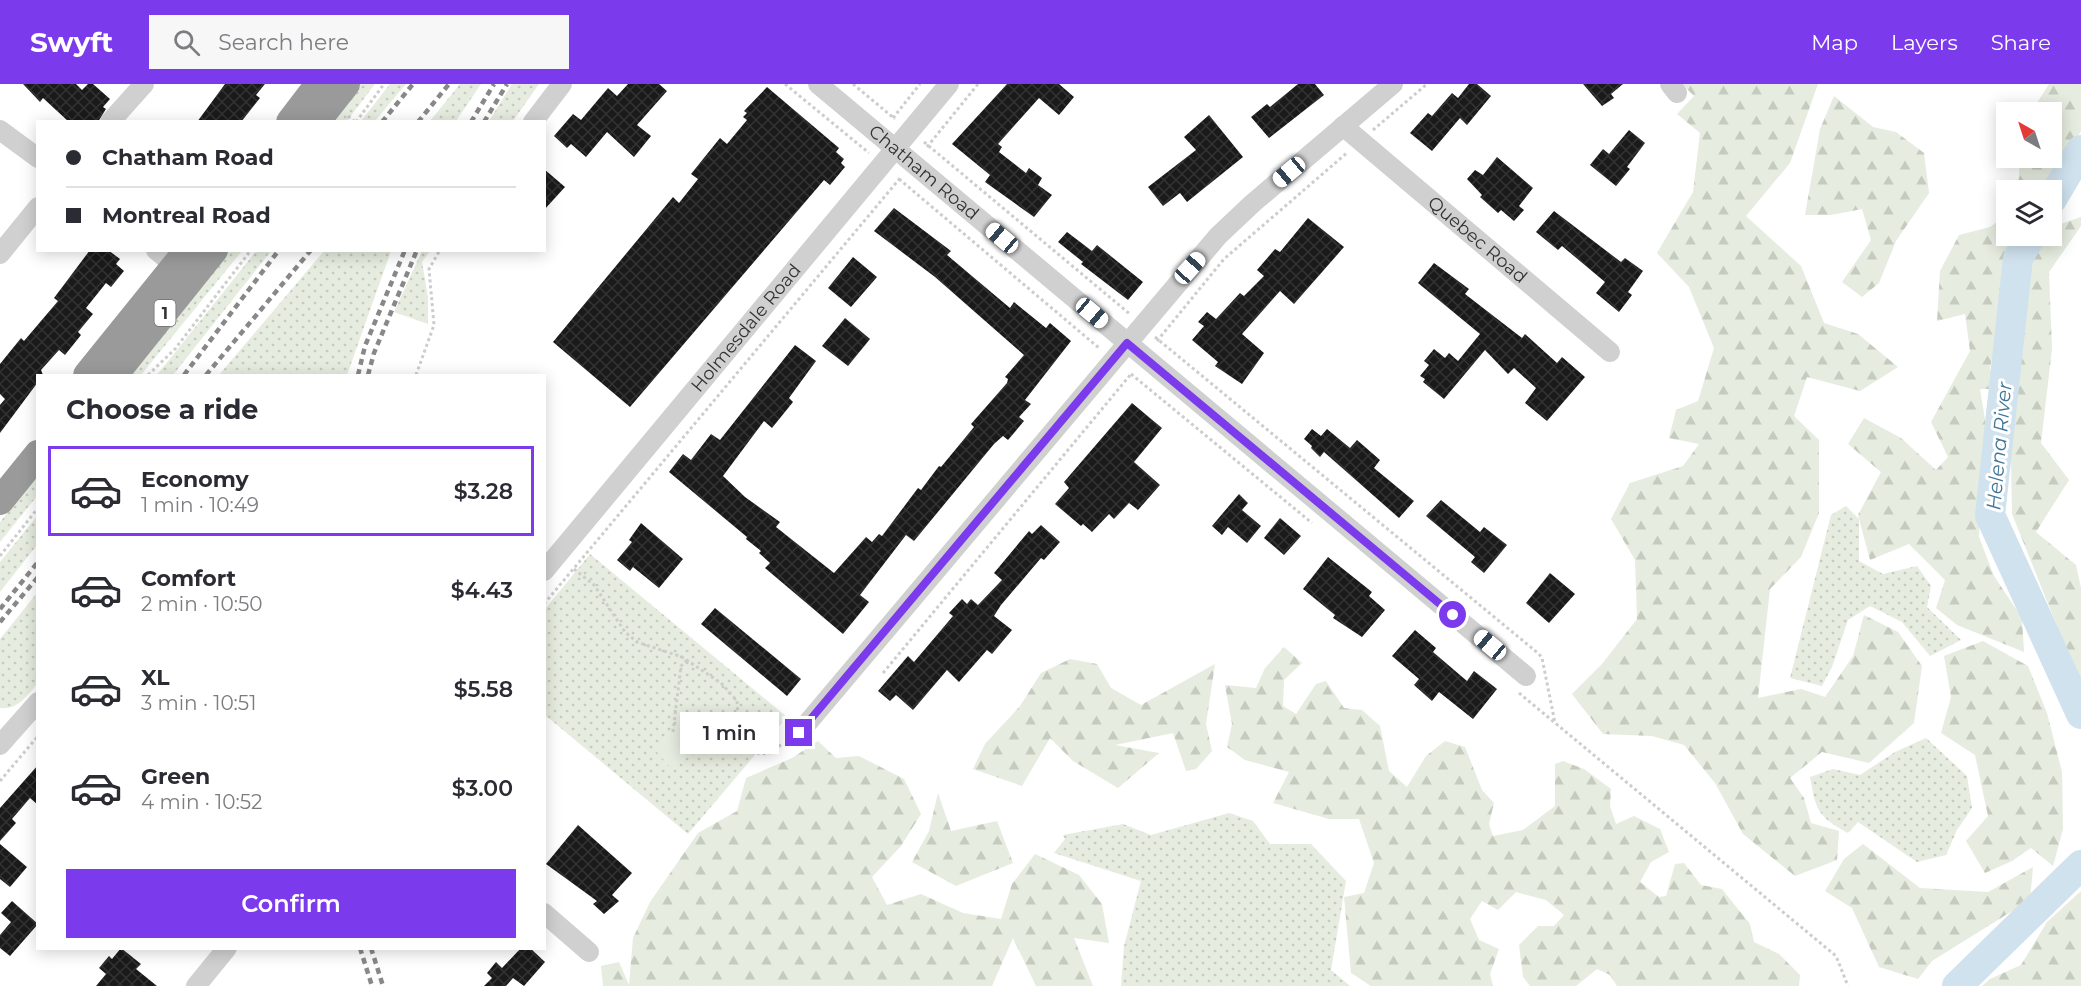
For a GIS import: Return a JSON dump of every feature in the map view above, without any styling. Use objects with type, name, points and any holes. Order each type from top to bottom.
[{"type":"highway","points":[[292,120],[319,84]]},
{"type":"highway","points":[[318,120],[346,84]]},
{"type":"highway","name":"1","points":[[88,374],[178,262],[208,252]]},
{"type":"highway","name":"1","points":[[115,374],[178,262]]},
{"type":"highway","points":[[0,501],[36,456]]},
{"type":"street","points":[[112,120],[144,84]]},
{"type":"street","points":[[535,120],[562,84]]},
{"type":"street","name":"Chatham Road","points":[[818,84],[1526,676]]},
{"type":"street","name":"Holmesdale Road","points":[[546,569],[949,84]]},
{"type":"street","points":[[799,733],[1218,236],[1393,84]]},
{"type":"street","name":"Quebec Road","points":[[1343,126],[1610,352]]},
{"type":"street","points":[[0,130],[36,157]]},
{"type":"street","points":[[0,254],[36,209]]},
{"type":"street","points":[[2,738],[36,704]]},
{"type":"street","points":[[546,915],[589,951]]},
{"type":"street","points":[[196,986],[225,950]]},
{"type":"path","points":[[357,120],[384,84]]},
{"type":"path","points":[[785,84],[871,154]]},
{"type":"path","points":[[853,84],[1143,325],[1158,340],[1539,654],[1542,658],[1556,723]]},
{"type":"path","points":[[893,118],[920,84]]},
{"type":"path","points":[[546,602],[978,84]]},
{"type":"path","points":[[1369,134],[1427,84]]},
{"type":"path","points":[[883,673],[1224,259],[1352,148]]},
{"type":"path","points":[[899,179],[1105,353]]},
{"type":"path","points":[[149,374],[175,349],[249,252]]},
{"type":"path","points":[[416,374],[434,325],[429,269],[439,252]]},
{"type":"path","points":[[0,556],[36,511]]},
{"type":"path","points":[[574,569],[594,585],[630,637],[646,647],[688,659],[721,683],[737,701],[739,733],[745,745],[760,754],[769,753],[799,733]]},
{"type":"path","points":[[673,732],[681,666],[688,659]]},
{"type":"path","points":[[0,781],[36,738]]},
{"type":"path","points":[[691,749],[736,749],[745,745]]},
{"type":"green space","points":[[357,84],[375,84],[348,120],[329,120]]},
{"type":"green space","points":[[390,84],[406,84],[376,120],[362,120]]},
{"type":"green space","points":[[460,84],[481,84],[457,120],[431,120]]},
{"type":"green space","points":[[512,84],[539,84],[514,120],[490,120]]},
{"type":"green space","points":[[1682,84],[1818,84],[1790,163],[1746,216],[1801,266],[1824,323],[1858,334],[1898,367],[1860,391],[1807,377],[1794,416],[1819,440],[1819,513],[1801,557],[1770,589],[1758,698],[1801,689],[1825,697],[1853,656],[1864,615],[1898,632],[1922,666],[1914,723],[1869,763],[1822,752],[1790,778],[1804,798],[1811,823],[1839,831],[1837,860],[1795,876],[1743,834],[1715,783],[1684,745],[1652,736],[1603,734],[1572,694],[1602,664],[1637,619],[1635,560],[1611,519],[1630,483],[1683,466],[1699,444],[1669,438],[1676,410],[1698,401],[1714,348],[1689,287],[1657,253],[1693,192],[1700,133],[1677,114],[1694,96]]},
{"type":"green space","points":[[2049,84],[2081,84],[2081,131],[2062,163],[2062,102],[2037,102]]},
{"type":"green space","points":[[1834,96],[1873,127],[1896,132],[1924,153],[1929,193],[1896,241],[1879,283],[1862,297],[1842,282],[1871,240],[1862,209],[1831,215],[1805,215],[1820,129]]},
{"type":"green space","points":[[2019,168],[2059,168],[2052,180],[2019,180]]},
{"type":"green space","points":[[2081,217],[2081,226],[2049,272],[2052,349],[2041,443],[2069,480],[2036,532],[2076,565],[2081,588],[2081,686],[2012,514],[2010,410],[2014,348],[2023,278],[2037,246],[2062,246],[2062,224]]},
{"type":"green space","points":[[1996,222],[1996,246],[2019,246],[2003,278],[1999,329],[1990,368],[1995,389],[1980,389],[1988,437],[1981,492],[1979,537],[1994,576],[2022,618],[2024,652],[1957,625],[1936,608],[1945,580],[1909,544],[1870,560],[1858,515],[1881,472],[1848,444],[1864,418],[1901,438],[1936,470],[1948,457],[1931,422],[1970,351],[1965,314],[1937,321],[1940,271],[1959,235],[1990,227]]},
{"type":"green space","points":[[222,252],[241,252],[142,374],[124,374]]},
{"type":"green space","points":[[255,252],[270,252],[174,374],[158,374]]},
{"type":"green space","points":[[323,252],[391,252],[347,374],[220,374]]},
{"type":"green space","points":[[422,252],[429,252],[422,262],[428,297],[428,324],[394,312]]},
{"type":"green space","points":[[36,478],[36,497],[0,542],[0,522]]},
{"type":"green space","points":[[1846,506],[1859,519],[1859,561],[1883,574],[1917,566],[1931,586],[1927,607],[1961,640],[1930,656],[1902,622],[1870,606],[1848,620],[1832,667],[1822,686],[1790,678],[1831,515]]},
{"type":"green space","points":[[36,517],[36,546],[0,592],[0,562]]},
{"type":"green space","points":[[590,554],[787,717],[688,834],[546,716],[546,608]]},
{"type":"green space","points":[[36,594],[36,685],[17,704],[6,708],[0,708],[0,639]]},
{"type":"green space","points":[[1983,641],[2028,666],[2047,713],[2062,772],[2063,829],[2053,866],[2031,848],[2012,861],[1985,873],[1966,841],[1988,816],[1975,755],[1941,733],[1951,697],[1944,656]]},
{"type":"green space","points":[[1284,647],[1302,663],[1284,680],[1283,706],[1296,714],[1316,684],[1326,681],[1344,708],[1362,710],[1380,726],[1389,771],[1407,787],[1426,756],[1445,741],[1465,747],[1482,790],[1494,803],[1489,824],[1493,836],[1523,830],[1555,806],[1555,764],[1563,761],[1584,769],[1611,789],[1610,806],[1616,824],[1634,816],[1660,829],[1669,852],[1651,862],[1640,882],[1659,897],[1666,896],[1675,864],[1684,863],[1701,885],[1722,889],[1750,924],[1754,942],[1779,954],[1800,975],[1799,986],[1617,986],[1610,975],[1597,969],[1576,986],[1530,986],[1523,977],[1519,945],[1538,926],[1554,926],[1564,915],[1546,900],[1516,892],[1498,910],[1482,901],[1470,919],[1479,940],[1499,949],[1490,974],[1493,986],[1371,986],[1351,973],[1344,897],[1364,893],[1374,863],[1359,819],[1329,819],[1273,803],[1289,772],[1245,760],[1227,747],[1232,724],[1225,685],[1256,688],[1265,668]]},
{"type":"green space","points":[[1070,659],[1097,664],[1111,688],[1141,705],[1215,664],[1206,724],[1212,751],[1196,769],[1186,771],[1173,733],[1115,745],[1159,753],[1118,788],[1073,761],[1050,738],[1022,786],[973,769],[985,744],[1020,706],[1041,673]]},
{"type":"green space","points":[[675,730],[691,749],[670,767],[653,748]]},
{"type":"green space","points":[[1926,738],[1967,776],[1972,808],[1957,830],[1946,855],[1917,862],[1858,822],[1848,833],[1824,817],[1816,805],[1810,777],[1833,769],[1860,775],[1895,752]]},
{"type":"green space","points":[[818,741],[836,758],[859,756],[904,779],[921,814],[901,846],[872,877],[887,905],[921,894],[963,913],[1001,919],[1012,884],[1035,854],[1079,875],[1102,904],[1109,943],[1074,938],[1093,986],[1036,986],[1013,938],[992,986],[603,986],[601,966],[619,962],[629,985],[633,938],[650,902],[698,833],[737,811],[746,778],[792,758]]},
{"type":"green space","points":[[938,793],[951,831],[997,821],[1013,863],[956,886],[912,862],[929,831]]},
{"type":"green space","points":[[1229,813],[1253,821],[1270,844],[1311,844],[1346,881],[1331,970],[1350,986],[1121,986],[1124,946],[1141,881],[1054,853],[1065,839],[1063,835],[1123,824],[1151,835]]},
{"type":"green space","points":[[1863,844],[1920,888],[1988,892],[2033,867],[2030,900],[1932,961],[1918,979],[1879,967],[1852,908],[1825,891],[1844,859]]},
{"type":"green space","points":[[2081,891],[2081,986],[1982,986],[1990,979],[2021,965],[2047,922]]},
{"type":"building","points":[[23,84],[76,84],[82,90],[88,84],[93,84],[110,99],[103,107],[106,109],[99,120],[67,120],[43,98],[40,102]]},
{"type":"building","points":[[225,84],[265,84],[256,95],[260,98],[243,120],[198,120]]},
{"type":"building","points":[[628,84],[659,84],[667,91],[637,125],[651,136],[634,157],[607,132],[586,157],[571,144],[567,148],[554,136],[573,114],[581,120],[608,88],[617,96]]},
{"type":"building","points":[[1007,84],[1059,84],[1074,97],[1059,115],[1039,98],[998,144],[1002,147],[999,152],[1026,173],[1029,168],[1042,178],[1038,185],[1052,195],[1034,217],[985,182],[990,175],[952,144]]},
{"type":"building","points":[[1298,84],[1315,84],[1324,95],[1269,138],[1251,117],[1267,104],[1270,107]]},
{"type":"building","points":[[1469,84],[1477,84],[1491,96],[1467,125],[1460,118],[1432,151],[1410,133],[1428,113],[1432,116],[1452,93],[1458,98]]},
{"type":"building","points":[[1583,84],[1623,84],[1611,94],[1614,98],[1602,106]]},
{"type":"building","points":[[767,87],[839,148],[836,152],[844,159],[841,163],[845,167],[830,185],[824,180],[630,407],[553,342],[673,197],[679,203],[698,179],[691,174],[720,138],[727,144],[747,120],[743,117],[747,113],[744,111]]},
{"type":"building","points":[[1209,115],[1243,157],[1187,202],[1180,193],[1163,206],[1148,187],[1196,150],[1184,137]]},
{"type":"building","points":[[1629,130],[1645,143],[1627,167],[1630,169],[1616,186],[1590,165],[1603,149],[1609,154]]},
{"type":"building","points":[[1497,157],[1533,188],[1519,206],[1524,210],[1514,221],[1501,210],[1498,213],[1480,197],[1482,195],[1467,179],[1475,170],[1483,175]]},
{"type":"building","points":[[546,171],[565,187],[546,208]]},
{"type":"building","points":[[894,208],[951,251],[947,255],[1010,308],[1014,302],[1046,328],[1050,323],[1071,341],[1025,400],[1031,404],[1019,417],[1024,421],[1008,440],[1003,436],[994,444],[914,541],[906,535],[860,595],[869,602],[843,634],[765,568],[770,563],[759,553],[761,551],[746,539],[747,537],[669,472],[683,454],[691,460],[711,434],[720,440],[795,345],[816,361],[789,398],[793,402],[772,428],[764,421],[723,476],[745,497],[780,522],[776,527],[834,573],[866,537],[872,542],[879,534],[882,536],[918,488],[921,490],[939,466],[941,467],[974,427],[971,424],[1007,383],[1008,379],[1005,377],[1024,355],[935,277],[874,231]]},
{"type":"building","points":[[1554,211],[1621,262],[1625,258],[1643,271],[1628,292],[1632,295],[1619,312],[1596,293],[1605,282],[1562,246],[1558,250],[1536,232]]},
{"type":"building","points":[[1308,218],[1344,247],[1294,304],[1280,291],[1242,334],[1264,353],[1242,384],[1215,366],[1218,362],[1192,340],[1204,326],[1198,322],[1207,312],[1216,319],[1240,293],[1244,296],[1264,276],[1257,270],[1275,249],[1280,252]]},
{"type":"building","points":[[1067,232],[1092,251],[1097,245],[1143,282],[1128,300],[1081,264],[1083,262],[1058,242]]},
{"type":"building","points":[[88,252],[111,252],[120,259],[116,264],[124,271],[111,287],[106,283],[86,308],[93,314],[78,332],[81,335],[65,355],[59,350],[41,370],[43,374],[36,374],[36,385],[0,433],[0,405],[5,399],[0,394],[0,364],[21,338],[24,341],[58,301],[54,298]]},
{"type":"building","points":[[853,257],[877,277],[851,307],[828,288]]},
{"type":"building","points":[[1434,263],[1469,289],[1465,294],[1522,338],[1525,334],[1557,363],[1562,357],[1585,377],[1547,421],[1525,403],[1536,388],[1514,368],[1508,374],[1485,350],[1444,399],[1423,382],[1425,379],[1420,376],[1429,365],[1424,361],[1434,349],[1445,358],[1449,353],[1458,361],[1480,334],[1418,283]]},
{"type":"building","points":[[845,318],[870,339],[848,366],[822,346]]},
{"type":"building","points":[[1132,403],[1162,428],[1134,462],[1160,485],[1138,510],[1129,503],[1114,519],[1109,514],[1092,532],[1083,524],[1081,526],[1055,504],[1069,488],[1064,482]]},
{"type":"building","points":[[1312,429],[1321,436],[1327,429],[1350,448],[1357,440],[1380,460],[1374,468],[1414,501],[1399,518],[1324,452],[1320,457],[1311,448],[1312,446],[1304,439]]},
{"type":"building","points":[[1239,494],[1248,503],[1242,510],[1261,526],[1247,543],[1228,527],[1222,535],[1212,526]]},
{"type":"building","points":[[1441,500],[1480,532],[1484,527],[1507,545],[1484,573],[1471,562],[1475,557],[1426,516]]},
{"type":"building","points":[[1280,518],[1301,536],[1284,555],[1264,538]]},
{"type":"building","points":[[641,523],[683,559],[659,588],[633,567],[630,571],[617,560],[632,542],[629,540]]},
{"type":"building","points":[[1041,525],[1060,542],[1044,560],[1041,558],[994,616],[1012,630],[992,654],[987,650],[959,682],[947,670],[913,710],[896,695],[890,701],[878,691],[908,656],[914,662],[953,616],[949,613],[962,599],[967,604],[971,599],[978,605],[1002,580],[994,573],[1029,531],[1032,534]]},
{"type":"building","points":[[1328,557],[1372,592],[1369,596],[1385,610],[1362,637],[1333,618],[1335,615],[1303,589]]},
{"type":"building","points":[[1550,573],[1575,594],[1549,623],[1526,603]]},
{"type":"building","points":[[715,608],[801,679],[787,696],[701,624]]},
{"type":"building","points":[[1415,630],[1436,648],[1433,652],[1467,681],[1474,671],[1497,689],[1473,719],[1439,692],[1432,701],[1414,685],[1419,679],[1392,656]]},
{"type":"building","points":[[36,767],[36,803],[30,798],[12,819],[16,823],[0,841],[0,808]]},
{"type":"building","points":[[578,825],[632,873],[612,895],[619,901],[604,914],[593,904],[597,901],[546,864]]},
{"type":"building","points":[[0,844],[27,867],[10,887],[0,879]]},
{"type":"building","points":[[12,901],[36,922],[36,926],[10,956],[0,948],[0,935],[11,922],[1,913]]},
{"type":"building","points":[[119,950],[124,950],[141,964],[136,969],[157,986],[96,986],[106,974],[99,968],[109,956],[112,959]]},
{"type":"building","points":[[519,950],[532,950],[545,962],[524,986],[513,978],[506,986],[484,986],[492,978],[487,973],[496,962],[502,968]]},
{"type":"waterway","name":"Helena River","points":[[2062,182],[2081,150]]},
{"type":"waterway","name":"Helena River","points":[[2025,246],[2018,258],[1990,515],[2081,714]]},
{"type":"waterway","name":"Helena River","points":[[1957,986],[2081,865]]},
{"type":"railway","points":[[384,120],[413,84]]},
{"type":"railway","points":[[420,120],[449,84]]},
{"type":"railway","points":[[472,120],[494,84]]},
{"type":"railway","points":[[485,120],[507,84]]},
{"type":"railway","points":[[185,374],[277,252]]},
{"type":"railway","points":[[207,374],[309,252]]},
{"type":"railway","points":[[358,374],[365,346],[404,252]]},
{"type":"railway","points":[[368,374],[374,353],[416,252]]},
{"type":"railway","points":[[0,609],[36,564]]},
{"type":"railway","points":[[0,622],[36,579]]},
{"type":"railway","points":[[361,950],[372,986]]},
{"type":"railway","points":[[372,950],[383,986]]},
{"type":"route","points":[[799,733],[1127,343],[1453,615]]}]
